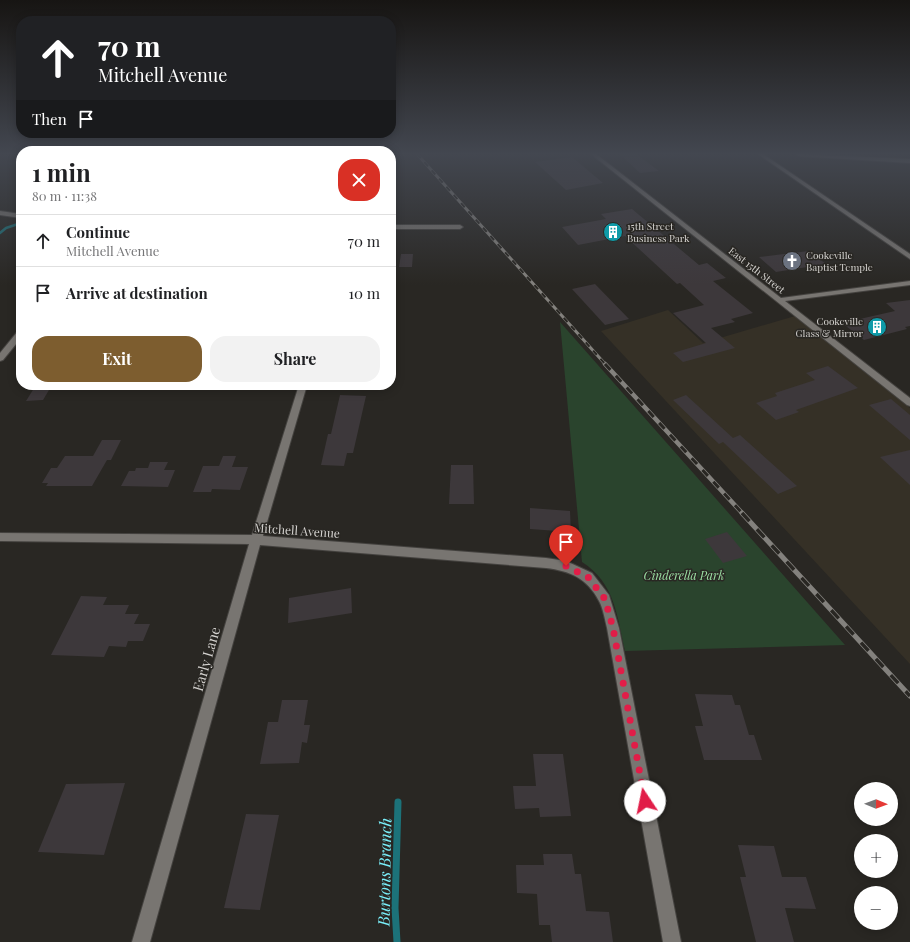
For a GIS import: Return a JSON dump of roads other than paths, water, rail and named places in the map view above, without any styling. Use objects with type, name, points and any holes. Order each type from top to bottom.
[{"type":"street","name":"East 15th Street","points":[[649,198],[910,403]]},
{"type":"street","points":[[824,198],[910,257]]},
{"type":"street","points":[[0,213],[16,215]]},
{"type":"street","points":[[396,227],[460,227]]},
{"type":"street","points":[[778,300],[910,283]]},
{"type":"street","points":[[0,358],[16,339]]},
{"type":"street","name":"Early Lane","points":[[141,942],[256,540],[301,390]]},
{"type":"street","name":"Mitchell Avenue","points":[[0,537],[256,540],[546,563],[566,566],[588,577],[605,599],[613,628],[672,942]]},
{"type":"waterway","points":[[0,233],[6,228],[16,225]]},
{"type":"waterway","name":"Burtons Branch","points":[[397,942],[395,908],[398,802]]},
{"type":"railway","points":[[456,198],[606,365]]},
{"type":"railway","points":[[605,364],[743,514]]},
{"type":"railway","points":[[742,513],[910,696]]},
{"type":"place","name":"15th Street Business Park","points":[[613,232]]},
{"type":"place","name":"Cookeville Baptist Temple","points":[[792,261]]},
{"type":"place","name":"Cookeville Glass & Mirror","points":[[877,327]]},
{"type":"park label","name":"Cinderella Park","points":[[684,575]]}]
